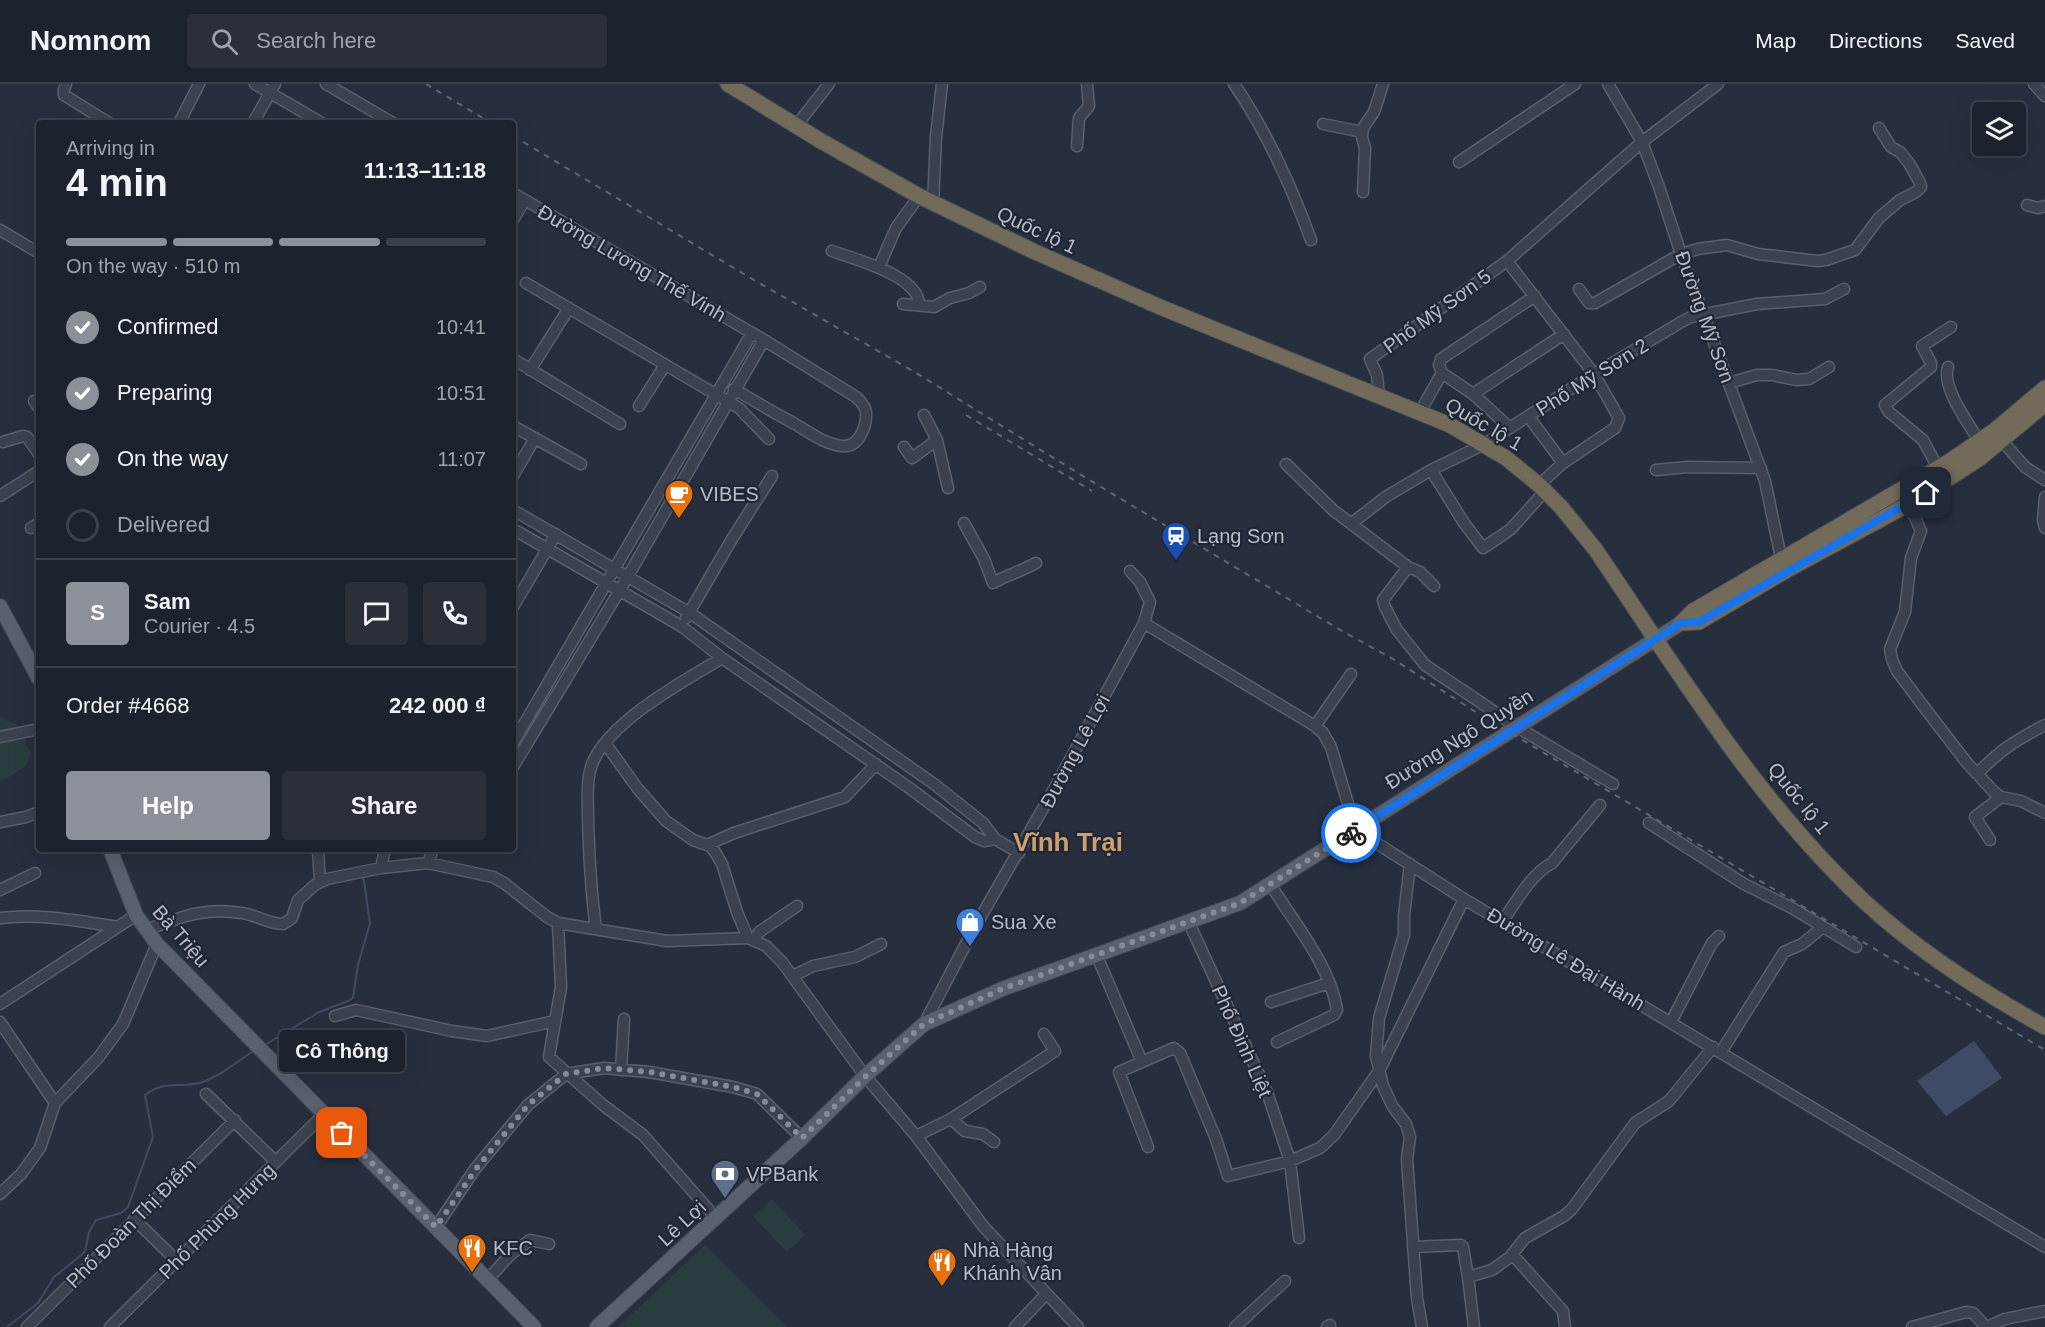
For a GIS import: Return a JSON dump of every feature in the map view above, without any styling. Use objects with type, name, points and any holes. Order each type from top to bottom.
[{"type":"highway","name":"Quốc lộ 1","points":[[728,84],[796,126],[933,204],[1106,285],[1450,425],[1506,458],[1542,488],[1595,549],[1760,785],[1832,870],[1874,910],[1928,953],[1973,984],[2045,1028]]},
{"type":"highway","name":"Đường Ngô Quyền","points":[[1681,623],[1693,611],[1904,498],[1961,471],[2045,388]]},
{"type":"highway","name":"Đường Ngô Quyền","points":[[1904,498],[1938,468],[1979,441],[1998,436],[2045,404]]},
{"type":"main road","points":[[0,606],[36,673]]},
{"type":"main road","name":"Đường Ngô Quyền","points":[[924,1024],[1002,989],[1240,903],[1681,623]]},
{"type":"main road","name":"Bà Triệu","points":[[111,852],[136,915],[157,944],[534,1327]]},
{"type":"main road","name":"Lê Lợi","points":[[597,1327],[924,1024]]},
{"type":"street","points":[[66,84],[64,95],[104,120]]},
{"type":"street","points":[[181,120],[199,84]]},
{"type":"street","points":[[255,84],[273,88],[318,120]]},
{"type":"street","points":[[326,84],[388,120]]},
{"type":"street","points":[[796,126],[829,84]]},
{"type":"street","points":[[933,204],[936,137],[942,84]]},
{"type":"street","points":[[1077,146],[1079,118],[1089,106],[1087,84]]},
{"type":"street","points":[[1234,84],[1276,156],[1296,198],[1311,240]]},
{"type":"street","points":[[1363,192],[1365,148],[1362,132],[1374,112],[1383,84]]},
{"type":"street","points":[[1459,162],[1575,84]]},
{"type":"street","name":"Đường Mỹ Sơn","points":[[1608,84],[1642,142],[1674,229],[1681,255],[1766,481],[1784,564]]},
{"type":"street","points":[[1431,470],[1464,523],[1483,548],[1511,529],[1563,463],[1618,424],[1619,418],[1594,374],[1507,261],[1642,142],[1718,84]]},
{"type":"street","points":[[2034,84],[2045,96]]},
{"type":"street","points":[[255,120],[273,88]]},
{"type":"street","points":[[1323,124],[1362,132]]},
{"type":"street","points":[[1580,289],[1589,303],[1595,303],[1681,255],[1698,249],[1727,245],[1758,254],[1818,261],[1855,250],[1879,218],[1900,200],[1921,187],[1909,163],[1900,152],[1891,147],[1879,128]]},
{"type":"street","name":"Đường Lương Thế Vinh","points":[[516,195],[764,340],[856,397],[864,405],[866,412],[862,433],[855,443],[844,446],[825,441],[734,389]]},
{"type":"street","points":[[879,267],[896,228],[919,196]]},
{"type":"street","points":[[516,215],[525,200]]},
{"type":"street","points":[[2027,205],[2038,208],[2045,206]]},
{"type":"street","points":[[0,230],[36,251]]},
{"type":"street","points":[[832,251],[879,267],[905,283],[918,297],[919,305]]},
{"type":"street","name":"Phố Mỹ Sơn 5","points":[[1379,396],[1377,375],[1370,359],[1507,261]]},
{"type":"street","points":[[526,283],[727,401],[744,412],[770,439]]},
{"type":"street","points":[[903,304],[934,307],[950,298],[980,287]]},
{"type":"street","name":"Phố Mỹ Sơn 2","points":[[1352,523],[1387,496],[1431,470],[1483,445],[1594,374],[1683,321],[1757,304],[1825,299],[1844,289]]},
{"type":"street","points":[[1510,428],[1473,394],[1442,373],[1439,365],[1441,359],[1535,296]]},
{"type":"street","points":[[530,370],[569,308]]},
{"type":"street","points":[[1938,468],[1923,440],[1889,412],[1885,405],[1931,367],[1922,346],[1951,327]]},
{"type":"street","points":[[516,738],[616,570],[652,503],[752,333]]},
{"type":"street","points":[[1473,394],[1564,334]]},
{"type":"street","points":[[516,762],[620,590],[664,510],[764,340]]},
{"type":"street","points":[[516,361],[620,424]]},
{"type":"street","points":[[639,406],[665,364]]},
{"type":"street","points":[[1730,383],[1757,375],[1772,375],[1796,380],[1809,379],[1829,367]]},
{"type":"street","points":[[1948,367],[1947,380],[1955,400],[1979,441]]},
{"type":"street","points":[[1420,412],[1442,373]]},
{"type":"street","points":[[924,415],[937,440],[948,488]]},
{"type":"street","points":[[1528,416],[1563,463]]},
{"type":"street","points":[[516,428],[581,464]]},
{"type":"street","points":[[3,442],[22,436],[27,437],[36,450]]},
{"type":"street","points":[[1998,436],[2025,467],[2045,480]]},
{"type":"street","points":[[516,471],[536,438]]},
{"type":"street","points":[[904,447],[912,458],[937,440]]},
{"type":"street","points":[[1286,464],[1333,510],[1408,567],[1420,572],[1434,586]]},
{"type":"street","points":[[1656,470],[1688,467],[1761,468]]},
{"type":"street","points":[[0,496],[36,473]]},
{"type":"street","points":[[681,626],[772,476]]},
{"type":"street","points":[[2045,497],[2043,513],[2045,528]]},
{"type":"street","points":[[1904,498],[1921,531],[1911,558],[1905,612],[1890,649],[1897,671],[1977,774],[2001,797],[2021,801],[2045,813]]},
{"type":"street","points":[[652,503],[664,510]]},
{"type":"street","points":[[516,512],[690,613],[741,651],[934,784],[983,823],[995,839],[1019,853]]},
{"type":"street","points":[[964,523],[984,559],[993,584],[1006,575],[1020,572],[1036,563]]},
{"type":"street","points":[[516,531],[681,626],[975,837],[984,841],[995,839]]},
{"type":"street","points":[[516,602],[556,534]]},
{"type":"street","points":[[1408,567],[1383,600],[1397,630],[1425,665],[1517,727],[1613,784]]},
{"type":"street","name":"Đường Lê Lợi","points":[[924,1024],[972,932],[1019,853],[1144,623],[1150,602],[1140,582],[1130,572]]},
{"type":"street","points":[[1144,623],[1323,733],[1331,747],[1356,830]]},
{"type":"street","points":[[596,929],[592,896],[588,785],[593,762],[605,743],[636,712],[741,651]]},
{"type":"street","points":[[1315,726],[1351,674]]},
{"type":"street","points":[[1977,774],[2012,743],[2045,725]]},
{"type":"street","points":[[844,743],[853,728]]},
{"type":"street","points":[[0,737],[36,730]]},
{"type":"street","points":[[605,743],[666,821],[715,852],[722,864],[737,912],[751,939]]},
{"type":"street","points":[[707,845],[734,833],[845,797],[876,764]]},
{"type":"street","points":[[925,799],[934,784]]},
{"type":"street","points":[[1990,840],[1975,817],[2001,797]]},
{"type":"street","points":[[1503,922],[1532,879],[1544,867],[1552,863],[1600,805]]},
{"type":"street","points":[[0,822],[36,813]]},
{"type":"street","points":[[1649,823],[1744,884],[1792,908],[1856,947]]},
{"type":"street","name":"Đường Lê Đại Hành","points":[[1356,830],[1464,899],[2045,1247]]},
{"type":"street","points":[[318,852],[320,882]]},
{"type":"street","points":[[376,869],[384,852]]},
{"type":"street","points":[[146,930],[200,911],[244,913],[283,924],[292,918],[298,900],[320,882],[430,854],[493,877],[558,923],[667,941],[751,939],[760,941],[773,951],[793,976],[866,1076],[983,1226],[1078,1327]]},
{"type":"street","points":[[1410,864],[1404,935],[1379,1018],[1376,1056],[1388,1097],[1406,1124],[1410,1137],[1407,1159],[1417,1298],[1422,1327]]},
{"type":"street","points":[[0,890],[35,873]]},
{"type":"street","points":[[1270,884],[1320,962],[1336,1001],[1337,1013],[1277,1042]]},
{"type":"street","points":[[1148,1146],[1119,1072],[1174,1048],[1180,1053],[1216,1139],[1228,1176],[1290,1161],[1320,1148],[1334,1135],[1379,1071],[1464,899]]},
{"type":"street","points":[[751,939],[797,906]]},
{"type":"street","points":[[0,1004],[136,915]]},
{"type":"street","points":[[0,918],[45,916],[118,927]]},
{"type":"street","points":[[558,923],[561,987],[549,1057],[566,1074],[643,1135],[716,1218]]},
{"type":"street","name":"Phố Đinh Liệt","points":[[1189,923],[1267,1092],[1290,1161],[1299,1238]]},
{"type":"street","points":[[1468,1277],[1492,1270],[1512,1254],[1526,1238],[1572,1209],[1635,1123],[1669,1101],[1717,1049],[1784,952],[1802,945],[1823,927]]},
{"type":"street","points":[[1671,1022],[1712,943],[1719,936]]},
{"type":"street","points":[[0,1194],[21,1174],[40,1148],[56,1103],[98,1059],[123,1024],[157,944]]},
{"type":"street","points":[[793,976],[813,966],[855,957],[881,944]]},
{"type":"street","points":[[1097,956],[1142,1062]]},
{"type":"street","points":[[1271,1002],[1329,983]]},
{"type":"street","points":[[335,1016],[356,1010],[452,1031],[487,1036],[555,1021]]},
{"type":"street","points":[[621,1070],[624,1019]]},
{"type":"street","points":[[0,1023],[56,1103]]},
{"type":"street","points":[[915,1137],[951,1119],[1055,1051],[1044,1034]]},
{"type":"street","points":[[436,1227],[476,1169],[528,1105],[566,1074],[604,1068],[708,1082],[757,1094],[802,1138]]},
{"type":"street","points":[[206,1094],[276,1162]]},
{"type":"street","name":"Phố Phùng Hưng","points":[[110,1327],[323,1114]]},
{"type":"street","points":[[951,1119],[965,1131],[982,1134],[994,1142]]},
{"type":"street","name":"Phố Đoàn Thị Điểm","points":[[27,1327],[235,1120]]},
{"type":"street","points":[[134,1219],[177,1261]]},
{"type":"street","points":[[488,1279],[511,1254],[530,1240],[549,1244]]},
{"type":"street","points":[[1413,1246],[1461,1245],[1468,1277],[1474,1327]]},
{"type":"street","points":[[1512,1254],[1563,1311],[1565,1327]]},
{"type":"street","points":[[1235,1327],[1285,1281]]},
{"type":"street","points":[[1015,1327],[1046,1294]]},
{"type":"street","points":[[1912,1327],[1966,1312],[1973,1313],[1986,1327],[2005,1319],[2045,1311]]},
{"type":"shaded area","points":[[0,718],[17,724],[31,754],[25,767],[0,782]]},
{"type":"shaded area","points":[[772,1199],[805,1235],[787,1252],[753,1216]]},
{"type":"shaded area","points":[[705,1245],[787,1327],[618,1327]]},
{"type":"water","points":[[1974,1041],[2002,1078],[1946,1116],[1917,1081]]},
{"type":"waterway","points":[[263,1046],[319,1012],[353,998],[358,965],[370,923],[363,875]]},
{"type":"waterway","points":[[7,1327],[38,1303],[54,1277],[85,1252],[89,1232],[96,1220],[121,1213],[128,1207],[153,1137],[145,1095],[160,1087],[203,1082],[223,1072],[255,1050]]},
{"type":"railway","points":[[426,84],[486,120]]},
{"type":"railway","points":[[516,138],[754,280],[913,371],[1086,478],[1393,659],[1482,716],[2045,1050]]},
{"type":"railway","points":[[966,415],[1092,491]]},
{"type":"way so far","points":[[342,1133],[436,1227],[476,1169],[528,1105],[566,1074],[604,1068],[650,1072],[733,1087],[757,1094],[768,1102],[785,1123],[802,1138],[924,1024],[1002,989],[1240,903],[1351,833]]},
{"type":"place","name":"VIBES","points":[[679,520]]},
{"type":"place","name":"Lạng Sơn","points":[[1176,562]]},
{"type":"place","name":"Sua Xe","points":[[970,948]]},
{"type":"place","name":"Cô Thông","points":[[342,1133]]},
{"type":"place","name":"VPBank","points":[[725,1200]]},
{"type":"place","name":"KFC","points":[[472,1274]]},
{"type":"place","name":"Nhà Hàng Khánh Vân","points":[[942,1288]]},
{"type":"district","name":"Vĩnh Trại","points":[[1068,842]]},
{"type":"route","points":[[1351,833],[1681,623],[1699,622],[1926,493]]}]
